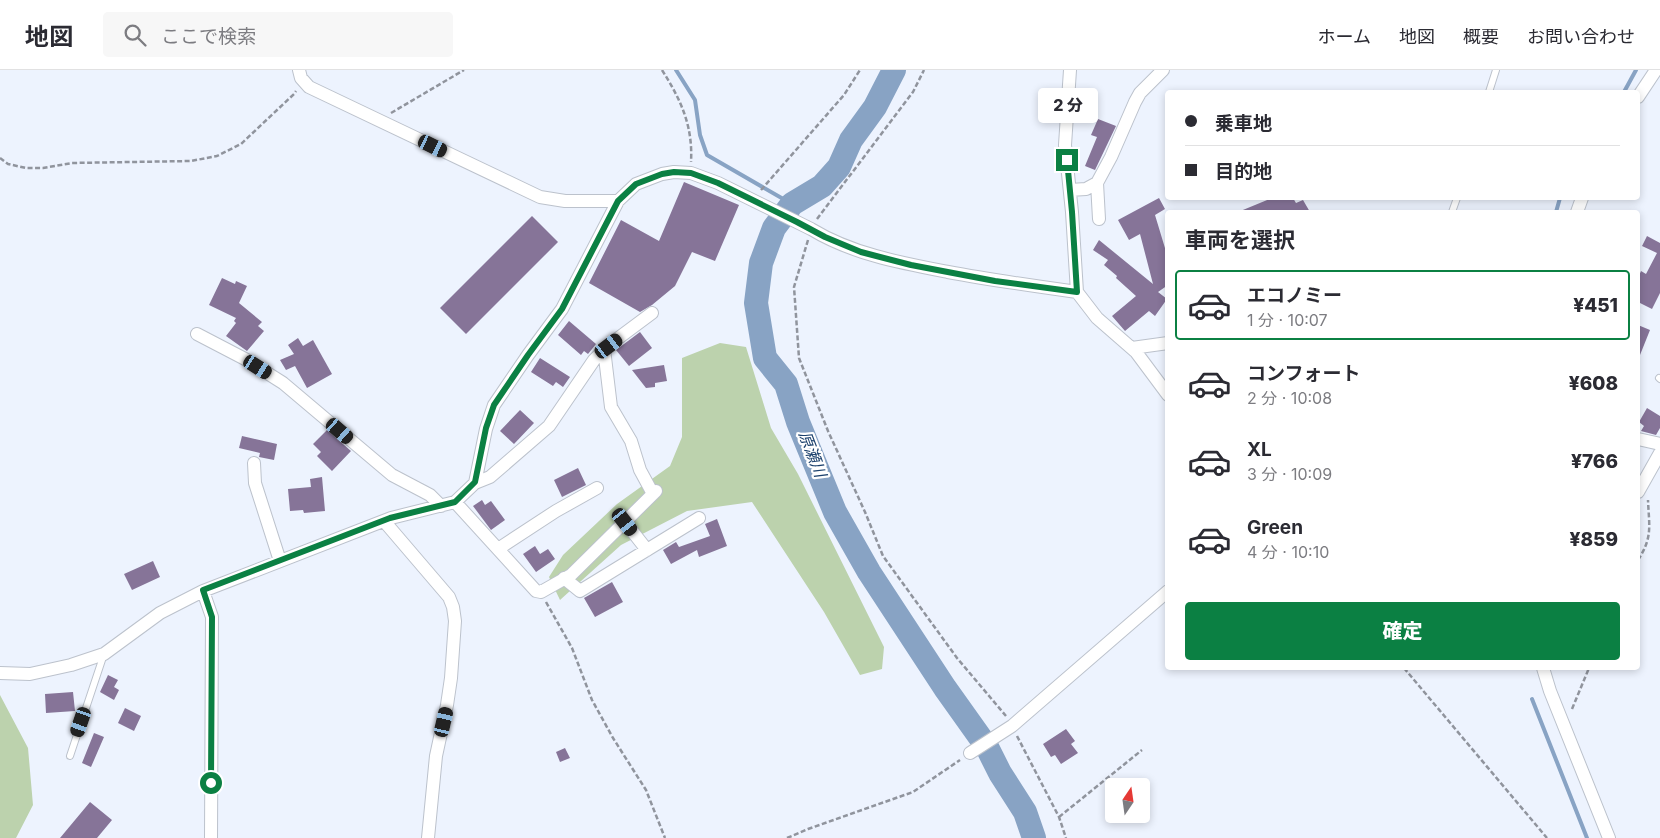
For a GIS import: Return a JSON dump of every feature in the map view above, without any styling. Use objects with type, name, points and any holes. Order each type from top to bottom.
[{"type":"street","points":[[1070,70],[1065,145],[1077,292],[1097,318],[1132,348],[1165,391]]},
{"type":"street","points":[[1099,219],[1097,183],[1140,93],[1163,70]]},
{"type":"street","points":[[1640,94],[1656,70]]},
{"type":"street","points":[[300,74],[309,87],[540,196],[565,201],[618,201]]},
{"type":"street","points":[[475,482],[486,428],[494,405],[562,309],[618,201],[636,184],[662,174],[674,172],[691,173],[718,183],[825,237],[861,252],[911,265],[995,281],[1077,292]]},
{"type":"street","points":[[1070,190],[1086,189],[1097,183]]},
{"type":"street","points":[[0,672],[30,674],[71,665],[104,654],[160,613],[203,590],[384,521],[455,502],[475,482],[490,477],[548,426],[594,360],[652,313]]},
{"type":"street","points":[[197,334],[245,359],[283,383],[392,475],[430,495],[441,506]]},
{"type":"street","points":[[1132,348],[1165,343]]},
{"type":"street","points":[[455,502],[536,591],[541,592],[571,574],[655,492],[640,470],[631,441],[612,406],[604,350]]},
{"type":"street","points":[[1640,439],[1660,444]]},
{"type":"street","points":[[1640,486],[1660,453]]},
{"type":"street","points":[[254,463],[256,483],[280,561]]},
{"type":"street","points":[[498,548],[556,511],[597,488]]},
{"type":"street","points":[[564,578],[580,591],[699,518]]},
{"type":"street","points":[[384,521],[449,597],[455,621],[451,678],[436,756],[428,838]]},
{"type":"street","points":[[625,522],[647,550]]},
{"type":"street","points":[[203,590],[212,617],[211,838]]},
{"type":"street","points":[[970,753],[1011,727],[1165,595]]},
{"type":"street","points":[[1544,670],[1550,691],[1607,836]]},
{"type":"lane","points":[[1490,90],[1496,70]]},
{"type":"lane","points":[[70,756],[104,654]]},
{"type":"path","points":[[379,120],[464,70]]},
{"type":"path","points":[[662,70],[677,95],[690,130],[691,173]]},
{"type":"path","points":[[754,200],[844,95],[860,70]]},
{"type":"path","points":[[924,70],[913,92],[852,174],[826,205],[811,229],[794,287],[799,358],[828,431],[883,556],[957,658],[998,706],[1058,817],[1066,838]]},
{"type":"path","points":[[0,158],[8,164],[26,168],[43,168],[72,163],[191,161],[217,156],[241,144],[294,94],[300,74]]},
{"type":"path","points":[[1640,486],[1648,492],[1649,531],[1646,547],[1640,557]]},
{"type":"path","points":[[541,592],[572,648],[592,700],[613,738],[646,790],[665,838]]},
{"type":"path","points":[[1406,670],[1547,838]]},
{"type":"path","points":[[1563,724],[1575,705],[1588,670]]},
{"type":"path","points":[[1058,817],[1142,750]]},
{"type":"path","points":[[786,838],[913,792],[970,753]]},
{"type":"green space","points":[[720,343],[746,347],[771,428],[798,474],[884,647],[882,669],[860,675],[824,612],[752,502],[687,511],[621,545],[560,600],[549,577],[563,555],[617,504],[670,466],[682,437],[682,358]]},
{"type":"green space","points":[[0,695],[28,748],[33,805],[16,838],[0,838]]},
{"type":"building","points":[[1098,119],[1116,126],[1095,170],[1085,166],[1097,137],[1091,135]]},
{"type":"building","points":[[684,182],[739,205],[715,261],[692,252],[675,286],[652,305],[640,312],[589,283],[621,220],[659,241]]},
{"type":"building","points":[[1159,198],[1165,209],[1155,215],[1165,248],[1165,287],[1158,292],[1165,297],[1165,302],[1155,316],[1149,311],[1125,331],[1112,316],[1136,296],[1104,265],[1108,260],[1093,250],[1099,240],[1153,284],[1140,234],[1129,240],[1118,220]]},
{"type":"building","points":[[1267,200],[1294,200],[1296,203],[1303,200],[1309,210],[1243,210]]},
{"type":"building","points":[[532,216],[558,242],[466,334],[440,308]]},
{"type":"building","points":[[1647,236],[1660,243],[1660,293],[1652,309],[1640,303],[1640,273],[1641,271],[1646,274],[1657,253],[1642,246]]},
{"type":"building","points":[[222,278],[235,284],[236,281],[247,286],[239,303],[262,322],[258,326],[264,331],[247,351],[226,336],[236,323],[234,321],[236,318],[209,305]]},
{"type":"building","points":[[569,321],[596,344],[588,354],[584,351],[581,355],[558,335]]},
{"type":"building","points":[[1640,326],[1650,330],[1640,355]]},
{"type":"building","points":[[640,332],[652,348],[629,366],[616,350]]},
{"type":"building","points":[[298,338],[303,346],[313,340],[332,374],[307,388],[295,366],[286,370],[280,360],[294,354],[288,345]]},
{"type":"building","points":[[540,358],[570,377],[563,387],[556,382],[553,386],[531,372]]},
{"type":"building","points":[[664,365],[667,381],[655,383],[655,387],[646,388],[632,370]]},
{"type":"building","points":[[1647,408],[1660,416],[1660,428],[1656,435],[1641,431],[1644,426],[1640,420]]},
{"type":"building","points":[[520,410],[534,423],[514,444],[500,431]]},
{"type":"building","points":[[327,430],[351,451],[332,471],[317,456],[321,452],[313,444]]},
{"type":"building","points":[[242,436],[277,444],[274,460],[259,457],[260,453],[239,448]]},
{"type":"building","points":[[578,468],[586,485],[562,497],[554,480]]},
{"type":"building","points":[[322,477],[325,511],[304,513],[303,510],[290,511],[288,489],[311,487],[310,479]]},
{"type":"building","points":[[482,500],[485,505],[491,501],[505,520],[491,530],[473,506]]},
{"type":"building","points":[[717,519],[727,546],[699,557],[697,550],[671,564],[663,550],[676,542],[679,547],[710,536],[705,524]]},
{"type":"building","points":[[535,546],[540,554],[548,549],[555,559],[536,572],[523,554]]},
{"type":"building","points":[[153,561],[160,577],[132,590],[124,574]]},
{"type":"building","points":[[612,582],[623,602],[595,617],[584,598]]},
{"type":"building","points":[[108,675],[118,680],[114,687],[119,690],[114,700],[100,692]]},
{"type":"building","points":[[73,692],[75,711],[46,713],[45,694]]},
{"type":"building","points":[[125,708],[141,716],[134,731],[118,723]]},
{"type":"building","points":[[1066,729],[1075,741],[1071,744],[1078,753],[1061,764],[1055,755],[1051,757],[1043,744]]},
{"type":"building","points":[[94,733],[104,737],[91,767],[82,763]]},
{"type":"building","points":[[565,748],[570,758],[560,762],[556,752]]},
{"type":"building","points":[[90,802],[112,820],[97,838],[60,838]]},
{"type":"waterway","points":[[676,70],[695,100],[700,135],[707,155],[792,204]]},
{"type":"waterway","name":"原瀬川","points":[[894,70],[875,107],[851,140],[839,167],[822,186],[792,204],[774,228],[761,263],[756,303],[765,358],[786,384],[798,422],[835,512],[869,572],[945,688],[987,747],[1000,773],[1025,812],[1034,838]]},
{"type":"waterway","points":[[1625,90],[1636,70]]},
{"type":"waterway","points":[[1557,210],[1559,200]]},
{"type":"waterway","points":[[1532,699],[1587,838]]},
{"type":"route","points":[[211,783],[212,617],[203,590],[390,518],[455,502],[475,482],[486,428],[494,405],[562,309],[618,201],[636,184],[662,174],[674,172],[691,173],[757,201],[825,237],[861,252],[911,265],[995,281],[1077,292],[1067,160]]}]
